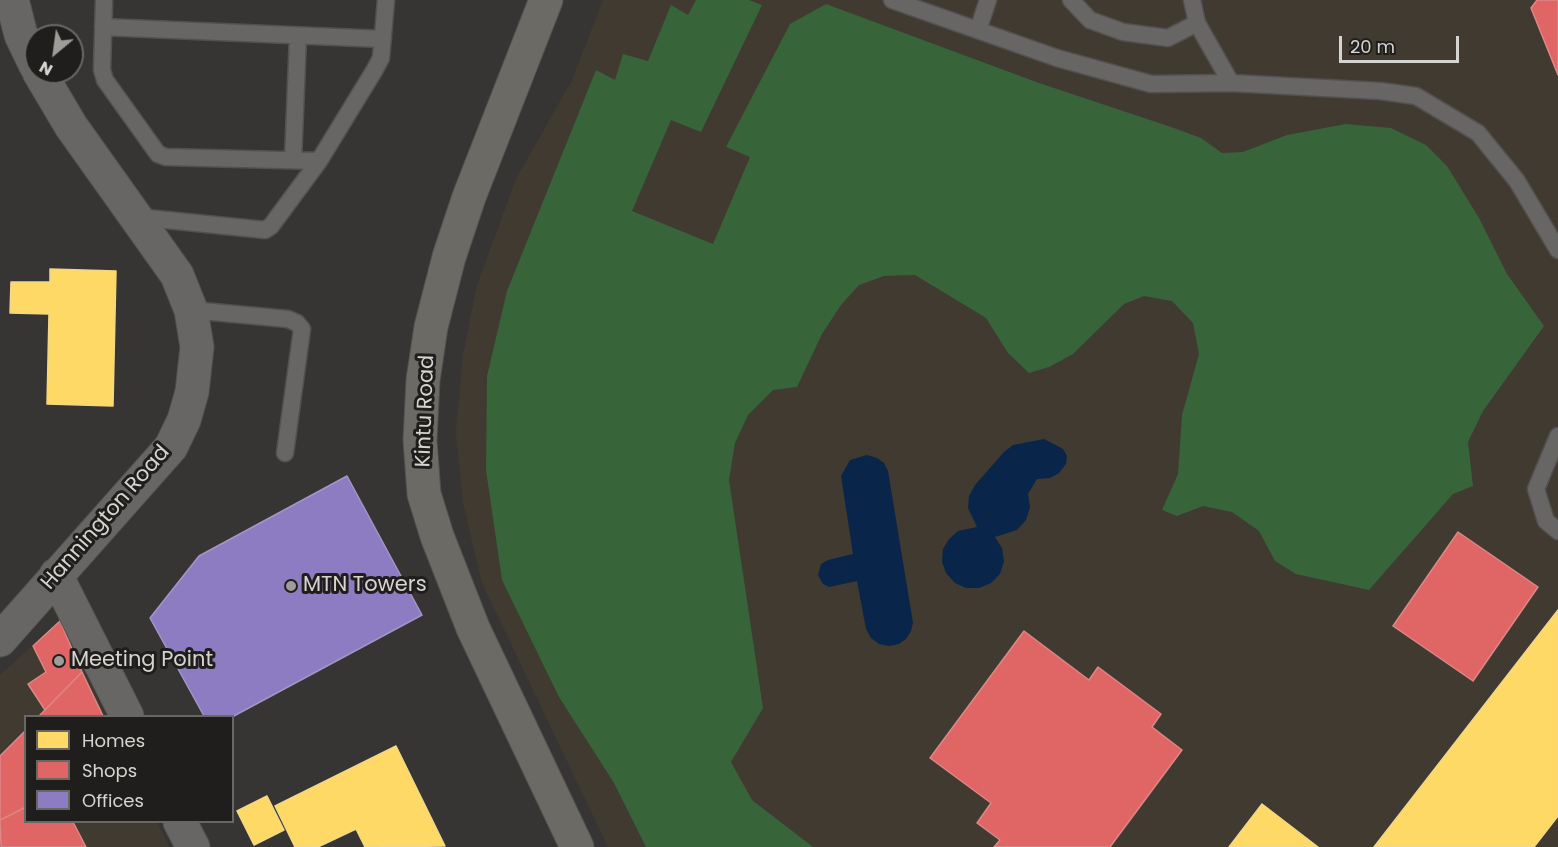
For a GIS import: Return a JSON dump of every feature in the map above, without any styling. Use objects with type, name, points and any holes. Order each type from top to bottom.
[{"type":"street","points":[[12,0],[24,41]]},
{"type":"street","name":"Kintu Road","points":[[546,0],[449,257],[431,327],[423,380],[420,440],[424,494],[445,556],[473,628],[577,847]]},
{"type":"street","name":"Hannington Road","points":[[0,640],[171,447],[184,420],[192,392],[196,347],[191,310],[177,275],[71,126],[46,84]]},
{"type":"street","points":[[56,575],[126,715]]},
{"type":"street","points":[[180,823],[192,847]]},
{"type":"lane","points":[[104,0],[102,70],[105,80],[158,154],[166,157],[319,161]]},
{"type":"lane","points":[[137,217],[265,230],[278,220],[319,161],[381,58],[386,0]]},
{"type":"lane","points":[[892,0],[1057,58],[1151,84],[1231,83],[1380,91],[1416,96],[1478,133],[1517,181],[1558,250]]},
{"type":"lane","points":[[978,30],[988,0]]},
{"type":"lane","points":[[1071,0],[1090,20],[1124,32],[1168,38],[1197,24]]},
{"type":"lane","points":[[1192,0],[1197,24],[1231,83]]},
{"type":"lane","points":[[103,27],[383,39]]},
{"type":"lane","points":[[293,160],[298,36]]},
{"type":"lane","points":[[191,310],[288,320],[297,323],[302,329],[285,453]]},
{"type":"lane","points":[[1558,436],[1536,489],[1546,521],[1558,531]]},
{"type":"shaded area","points":[[603,0],[1558,0],[1558,847],[608,847],[482,583],[463,503],[456,432],[463,355],[477,285],[516,179],[572,80]]},
{"type":"shaded area","points":[[60,621],[106,715],[24,715],[24,823],[157,823],[169,847],[0,847],[0,675]]},
{"type":"green space","points":[[696,0],[749,0],[762,5],[701,132],[671,120],[632,211],[713,244],[750,157],[726,147],[790,24],[826,4],[1039,83],[1201,138],[1222,153],[1243,152],[1287,135],[1346,124],[1391,128],[1426,145],[1447,166],[1479,218],[1507,274],[1544,326],[1483,411],[1468,442],[1473,486],[1453,494],[1369,590],[1296,574],[1275,561],[1259,531],[1232,512],[1203,506],[1177,516],[1162,510],[1178,474],[1182,415],[1199,354],[1193,323],[1172,301],[1144,296],[1124,304],[1073,354],[1049,367],[1029,373],[1008,353],[986,318],[915,275],[884,276],[859,285],[841,305],[822,334],[797,387],[773,390],[748,415],[735,443],[729,480],[763,708],[731,762],[752,800],[813,847],[646,847],[614,783],[559,697],[502,580],[486,470],[487,376],[507,291],[596,70],[615,80],[623,54],[648,61],[671,5],[688,15]]},
{"type":"water","points":[[1044,439],[1063,449],[1067,456],[1066,464],[1059,473],[1050,478],[1037,479],[1028,494],[1030,507],[1026,520],[1017,530],[995,537],[1002,548],[1004,561],[1000,574],[991,583],[979,588],[966,588],[955,583],[946,573],[942,562],[943,549],[958,531],[977,527],[968,508],[969,496],[975,485],[1013,445]]},
{"type":"water","points":[[867,455],[884,463],[888,471],[913,623],[906,639],[899,644],[889,646],[879,644],[871,638],[866,629],[857,581],[829,587],[823,584],[818,575],[821,564],[853,554],[841,476],[850,460]]},
{"type":"building: Homes","points":[[50,269],[116,271],[113,406],[47,404],[49,314],[10,313],[11,282],[50,282]]},
{"type":"building: Homes","points":[[1558,610],[1558,816],[1534,847],[1374,847]]},
{"type":"building: Homes","points":[[396,746],[445,846],[365,847],[356,829],[318,847],[295,847],[275,806]]},
{"type":"building: Homes","points":[[267,796],[284,830],[254,845],[237,811]]},
{"type":"building: Homes","points":[[1262,804],[1318,847],[1229,847]]},
{"type":"building: Shops","points":[[1537,0],[1558,0],[1558,75],[1531,8]]},
{"type":"building: Shops","points":[[1458,532],[1538,587],[1473,681],[1393,626]]},
{"type":"building: Shops","points":[[60,621],[82,672],[45,710],[28,684],[46,672],[33,646]]},
{"type":"building: Shops","points":[[1024,631],[1089,680],[1098,667],[1161,714],[1152,727],[1182,750],[1110,847],[994,847],[1000,840],[977,823],[991,803],[930,758]]},
{"type":"building: Shops","points":[[82,672],[103,715],[40,715]]},
{"type":"building: Shops","points":[[24,732],[24,808],[0,820],[0,756]]},
{"type":"building: Shops","points":[[24,808],[24,823],[74,823],[86,847],[1,847],[0,820]]},
{"type":"building: Offices","name":"MTN Towers","points":[[347,476],[422,615],[234,716],[203,715],[150,618],[199,556]]},
{"type":"place","name":"MTN Towers","points":[[291,586]]},
{"type":"place","name":"Meeting Point","points":[[59,661]]}]
